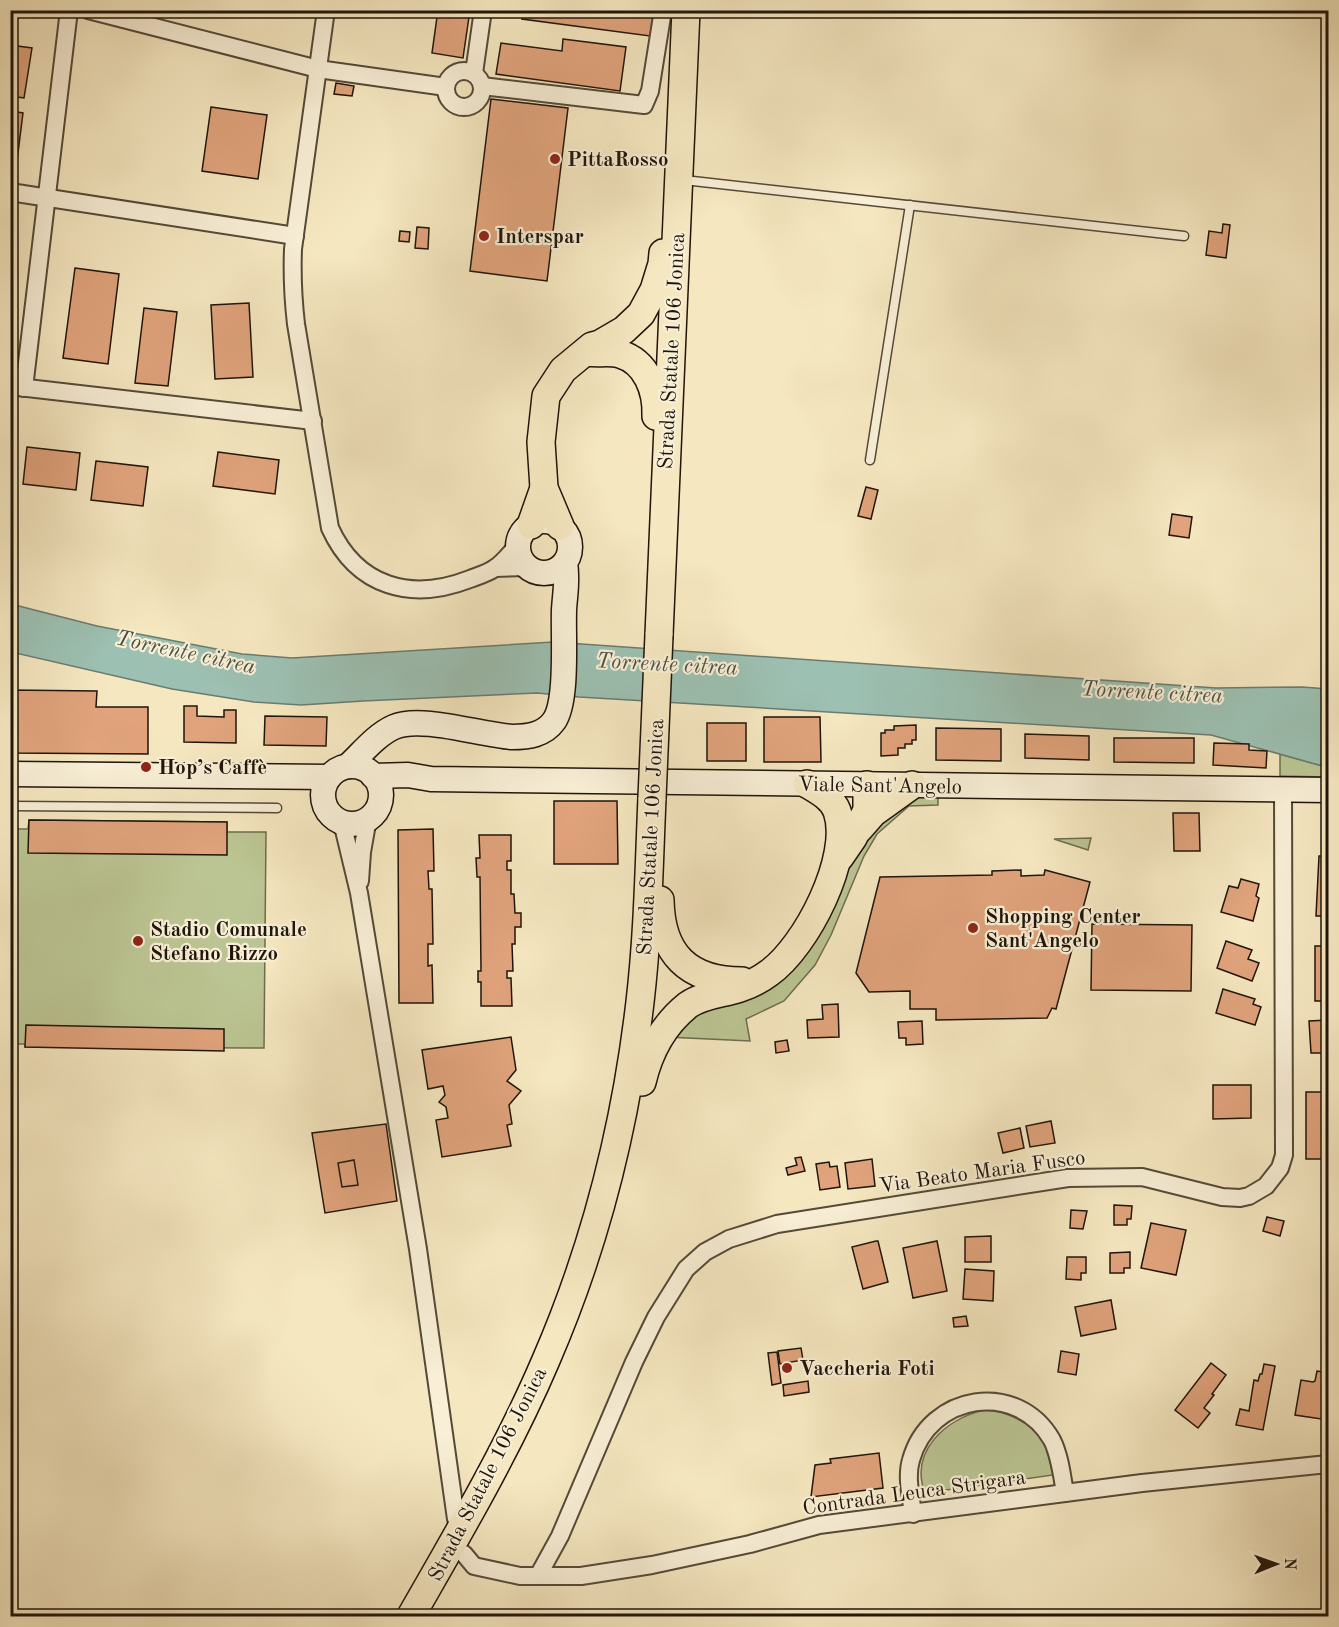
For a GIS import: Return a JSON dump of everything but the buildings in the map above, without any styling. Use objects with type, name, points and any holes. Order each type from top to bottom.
[{"type":"main road","name":"Strada Statale 106 Jonica","points":[[411,1617],[512,1434],[535,1386],[572,1292],[605,1184],[624,1103],[637,1026],[646,933],[686,10]]},
{"type":"main road","points":[[10,774],[271,777],[339,771],[357,766],[372,775],[380,792],[374,810],[351,824],[342,822],[328,812],[323,795],[324,785],[339,771],[383,733],[393,727],[412,723],[503,737],[526,737],[539,734],[548,728],[555,719],[561,702],[567,587],[565,563],[570,548],[569,540],[560,526],[544,488],[542,442],[546,396],[563,370],[592,346],[612,337],[634,321],[654,290],[662,264],[668,152],[681,117]]},
{"type":"main road","points":[[587,352],[617,353],[637,363],[648,376],[654,391],[657,402],[652,528],[662,553]]},
{"type":"main road","points":[[544,488],[519,553],[553,589],[564,610]]},
{"type":"main road","points":[[525,535],[546,521],[560,526]]},
{"type":"main road","points":[[533,570],[553,572],[565,563]]},
{"type":"main road","points":[[372,775],[383,733]]},
{"type":"main road","name":"Viale Sant'Angelo","points":[[372,775],[408,775],[431,779],[1329,790]]},
{"type":"main road","points":[[271,777],[325,804]]},
{"type":"main road","name":"Viale Sant'Angelo","points":[[374,810],[387,795],[424,785],[431,779]]},
{"type":"main road","points":[[807,784],[832,803],[844,836]]},
{"type":"main road","points":[[605,1184],[631,1128],[647,1062],[662,1033],[690,1004],[704,997],[743,987],[768,974],[782,962],[798,942],[822,899],[844,836],[867,810],[864,785]]},
{"type":"main road","points":[[844,836],[912,785]]},
{"type":"main road","points":[[652,807],[659,839],[661,921],[669,945],[681,961],[703,976],[750,983]]},
{"type":"street","points":[[69,10],[46,197],[17,387],[313,421]]},
{"type":"street","points":[[88,10],[318,69],[446,87]]},
{"type":"street","points":[[326,10],[295,236],[292,295],[330,528],[346,557],[361,570],[386,584],[416,590],[436,589],[457,584],[495,568],[525,535]]},
{"type":"street","points":[[483,10],[478,80],[482,92],[477,102],[467,107],[456,105],[446,93],[446,87],[451,76],[462,70],[478,80],[644,105],[650,90],[663,10]]},
{"type":"street","points":[[10,192],[295,236]]},
{"type":"street","points":[[495,568],[533,570]]},
{"type":"street","name":"Via Beato Maria Fusco","points":[[538,1576],[560,1536],[634,1362],[656,1317],[686,1269],[713,1247],[729,1239],[777,1224],[1068,1178],[1142,1177],[1231,1199],[1249,1196],[1266,1186],[1280,1168],[1284,1155],[1283,789]]},
{"type":"street","points":[[359,893],[362,852],[374,810]]},
{"type":"street","points":[[342,822],[359,893],[418,1249],[456,1519]]},
{"type":"street","points":[[913,1514],[910,1461],[920,1436],[938,1417],[961,1404],[987,1401],[1013,1406],[1035,1420],[1052,1441],[1065,1493]]},
{"type":"street","name":"Contrada Leuca Strigara","points":[[470,1560],[520,1576],[581,1576],[750,1544],[819,1525],[1142,1483],[1329,1464]]},
{"type":"lane","points":[[679,180],[1184,236]]},
{"type":"lane","points":[[870,460],[910,205]]},
{"type":"lane","points":[[10,806],[277,808]]},
{"type":"green space","points":[[1280,754],[1319,765],[1328,764],[1328,777],[1280,776]]},
{"type":"green space","points":[[910,795],[938,795],[938,805],[909,806],[877,834],[864,856],[831,935],[815,965],[784,1001],[746,1019],[750,1041],[667,1037],[683,1016],[752,990],[853,847]]},
{"type":"green space","name":"Stadio Comunale Stefano Rizzo","points":[[29,820],[227,822],[227,832],[266,832],[264,1048],[25,1047],[25,1044],[11,1044],[11,829],[28,829]]},
{"type":"green space","points":[[1091,838],[1088,850],[1054,839]]},
{"type":"green space","points":[[984,1410],[1010,1415],[1032,1429],[1046,1447],[1053,1475],[925,1493],[921,1478],[922,1464],[934,1439],[957,1421]]},
{"type":"water","name":"Torrente citrea","points":[[11,604],[97,626],[242,654],[292,658],[553,642],[1216,688],[1328,689],[1328,764],[1319,765],[1211,735],[537,693],[301,705],[254,702],[172,689],[11,652]]},
{"type":"place","name":"PittaRosso","points":[[555,159]]},
{"type":"place","name":"Interspar","points":[[484,236]]},
{"type":"place","name":"Hop’s Caffè","points":[[146,767]]},
{"type":"place","name":"Shopping Center Sant'Angelo","points":[[973,928]]},
{"type":"place","name":"Stadio Comunale Stefano Rizzo","points":[[138,941]]},
{"type":"place","name":"Vaccheria Foti","points":[[787,1368]]}]
